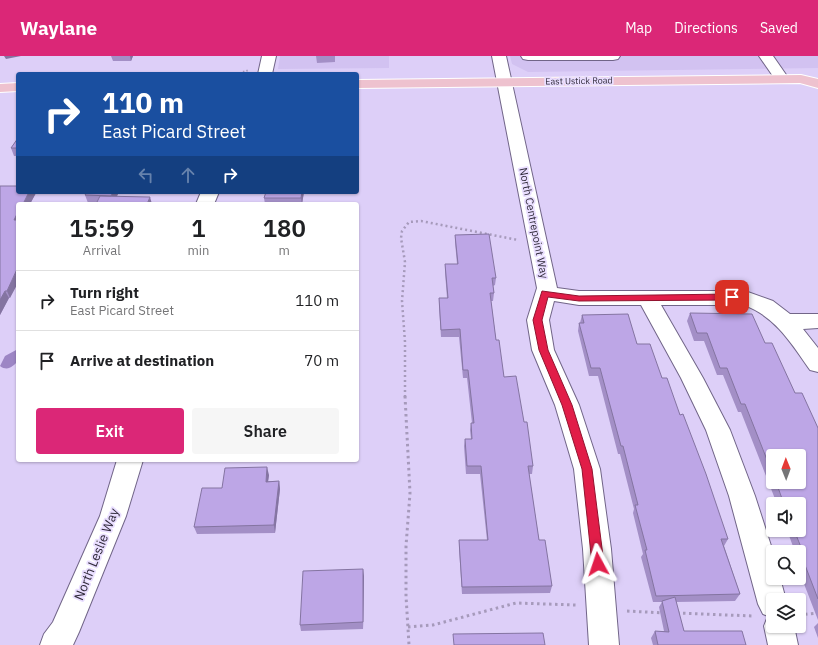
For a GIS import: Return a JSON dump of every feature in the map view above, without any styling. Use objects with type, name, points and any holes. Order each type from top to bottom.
[{"type":"main road","name":"East Ustick Road","points":[[801,79],[814,72],[818,72]]},
{"type":"main road","name":"East Ustick Road","points":[[359,84],[801,79],[818,84]]},
{"type":"main road","points":[[0,88],[16,87]]},
{"type":"street","points":[[265,72],[269,56]]},
{"type":"street","name":"North Centrepoint Way","points":[[499,56],[547,288],[538,320],[543,350],[567,405],[587,469],[597,549],[604,645]]},
{"type":"street","points":[[528,56],[612,56]]},
{"type":"street","points":[[766,56],[782,79]]},
{"type":"street","points":[[545,293],[579,298],[745,298],[764,305],[772,310],[784,322],[818,364]]},
{"type":"street","points":[[647,298],[692,378],[718,430],[742,496],[766,602]]},
{"type":"street","points":[[784,322],[818,321]]},
{"type":"street","name":"North Leslie Way","points":[[55,645],[64,632],[113,516],[129,462]]},
{"type":"street","points":[[777,633],[783,645]]},
{"type":"path","points":[[409,645],[406,596],[406,546],[410,493],[405,416],[405,342],[402,301],[405,262],[401,238],[402,231],[409,222],[422,221],[538,244]]},
{"type":"path","points":[[408,627],[433,625],[516,603],[579,605]]},
{"type":"path","points":[[622,611],[766,615]]},
{"type":"path","points":[[806,614],[818,613]]},
{"type":"shaded area","points":[[280,56],[389,56],[389,68],[278,69]]},
{"type":"shaded area","points":[[510,56],[818,56],[818,68],[528,72],[512,64]]},
{"type":"shaded area","points":[[16,350],[16,363],[10,368],[3,368],[0,366],[5,356]]},
{"type":"building","points":[[16,141],[16,148],[11,148]]},
{"type":"building","points":[[0,186],[16,186],[16,194],[28,194],[24,202],[16,202],[16,216],[14,220],[16,220],[16,271],[7,291],[5,291],[0,300]]},
{"type":"building","points":[[86,194],[112,194],[111,196],[85,195]]},
{"type":"building","points":[[265,194],[302,194],[301,198],[264,198]]},
{"type":"building","points":[[100,196],[150,197],[148,202],[97,202]]},
{"type":"building","points":[[489,234],[496,278],[492,278],[494,293],[490,293],[496,340],[499,340],[504,377],[516,376],[524,422],[527,422],[533,466],[528,466],[539,540],[545,540],[552,586],[462,587],[459,540],[488,540],[481,466],[467,466],[465,439],[472,439],[471,423],[474,423],[468,370],[463,370],[460,329],[441,330],[439,298],[448,298],[445,264],[458,264],[455,235]]},
{"type":"building","points":[[690,313],[752,314],[765,343],[772,343],[795,393],[802,393],[818,428],[818,599],[806,568],[806,545],[800,545],[797,537],[806,537],[806,497],[781,497],[779,489],[806,489],[806,449],[766,449],[766,457],[745,404],[741,404],[727,368],[720,368],[707,333],[697,333]]},
{"type":"building","points":[[628,314],[637,344],[650,344],[662,378],[667,378],[680,415],[683,414],[706,474],[728,539],[721,539],[740,594],[656,596],[645,550],[647,550],[635,505],[638,505],[623,446],[621,446],[600,368],[591,368],[579,323],[584,323],[582,315]]},
{"type":"building","points":[[267,467],[266,482],[279,481],[274,525],[194,527],[202,488],[222,488],[225,468]]},
{"type":"building","points":[[363,569],[363,622],[300,625],[303,571]]},
{"type":"building","points":[[675,597],[684,631],[742,631],[746,645],[658,645],[655,631],[669,632],[662,601]]},
{"type":"building","points":[[543,633],[545,645],[454,645],[453,634]]},
{"type":"route","points":[[598,564],[587,469],[567,405],[543,350],[538,320],[545,293],[579,298],[732,297]]}]
